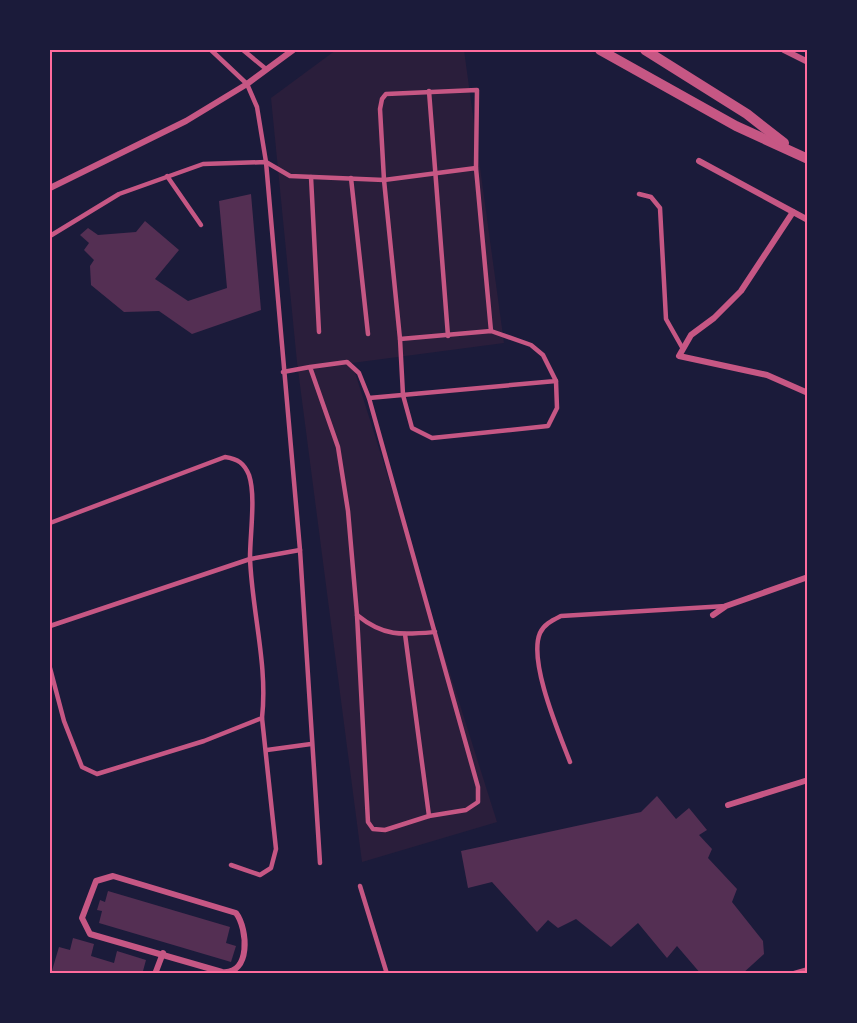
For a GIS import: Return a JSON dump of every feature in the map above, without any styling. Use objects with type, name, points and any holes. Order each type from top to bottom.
[{"type":"street","points":[[50,188],[186,121],[247,84],[293,50]]},
{"type":"street","points":[[600,50],[736,126],[803,157]]},
{"type":"street","points":[[645,50],[747,114],[803,157]]},
{"type":"street","points":[[784,50],[807,62]]},
{"type":"street","points":[[699,162],[807,219]]},
{"type":"street","points":[[793,212],[741,291],[714,318],[691,335],[679,356],[767,375],[807,393]]},
{"type":"street","points":[[713,615],[726,606],[807,577]]},
{"type":"street","points":[[728,805],[807,780]]},
{"type":"street","points":[[113,876],[233,912],[242,922],[244,949],[239,967],[232,972],[222,972],[163,953],[99,937],[87,931],[82,918],[96,881],[113,876]]},
{"type":"street","points":[[155,974],[163,953]]},
{"type":"street","points":[[794,974],[807,970]]},
{"type":"lane","points":[[210,50],[247,84],[257,107],[266,162],[300,550],[320,863]]},
{"type":"lane","points":[[243,50],[266,69]]},
{"type":"lane","points":[[400,339],[491,332],[537,350],[543,355],[556,381],[557,408],[548,426],[432,438],[412,428],[403,395],[400,339],[384,180],[380,110],[382,99],[386,94],[477,90],[476,168],[491,332]]},
{"type":"lane","points":[[429,91],[448,336]]},
{"type":"lane","points":[[50,236],[119,194],[203,164],[266,162],[290,176],[384,180],[476,168]]},
{"type":"lane","points":[[167,176],[201,225]]},
{"type":"lane","points":[[311,177],[319,332]]},
{"type":"lane","points":[[351,178],[368,334]]},
{"type":"lane","points":[[639,194],[651,197],[660,208],[666,319],[683,350]]},
{"type":"lane","points":[[283,372],[310,367],[347,362],[359,373],[369,399],[478,787],[478,802],[466,810],[429,816],[385,830],[374,829],[368,822],[357,615],[348,511],[338,447],[310,367]]},
{"type":"lane","points":[[369,399],[556,381]]},
{"type":"lane","points":[[50,523],[225,457],[237,459],[244,464],[250,481],[250,559],[257,641],[263,666],[262,718],[276,849],[271,868],[260,875],[231,865]]},
{"type":"lane","points":[[50,626],[250,559],[300,550]]},
{"type":"lane","points":[[570,762],[542,682],[537,642],[541,631],[561,616],[726,606]]},
{"type":"lane","points":[[357,615],[372,627],[405,634],[435,632]]},
{"type":"lane","points":[[405,634],[429,816]]},
{"type":"lane","points":[[50,668],[64,721],[82,767],[97,774],[204,741],[262,718]]},
{"type":"lane","points":[[267,750],[311,744]]},
{"type":"lane","points":[[360,886],[387,974]]},
{"type":"shaded area","points":[[336,50],[464,50],[504,343],[352,363],[497,822],[362,862],[297,362],[271,98]]},
{"type":"building","points":[[251,194],[261,310],[192,334],[159,311],[124,312],[91,285],[90,266],[94,260],[84,250],[89,243],[80,235],[88,228],[98,235],[136,232],[145,221],[179,250],[155,279],[188,301],[227,288],[219,201]]},
{"type":"building","points":[[657,796],[676,819],[689,808],[707,830],[699,835],[712,849],[708,858],[737,889],[732,902],[763,941],[764,954],[742,974],[701,974],[677,946],[667,958],[638,923],[611,947],[576,919],[558,928],[548,920],[537,932],[492,882],[468,888],[461,851],[641,812]]},
{"type":"building","points":[[108,891],[230,927],[226,943],[236,946],[231,962],[99,923],[102,911],[97,910],[100,900],[105,902]]},
{"type":"building","points":[[73,938],[94,944],[91,956],[114,963],[117,951],[146,960],[143,971],[148,974],[51,974],[59,947],[70,950]]}]
